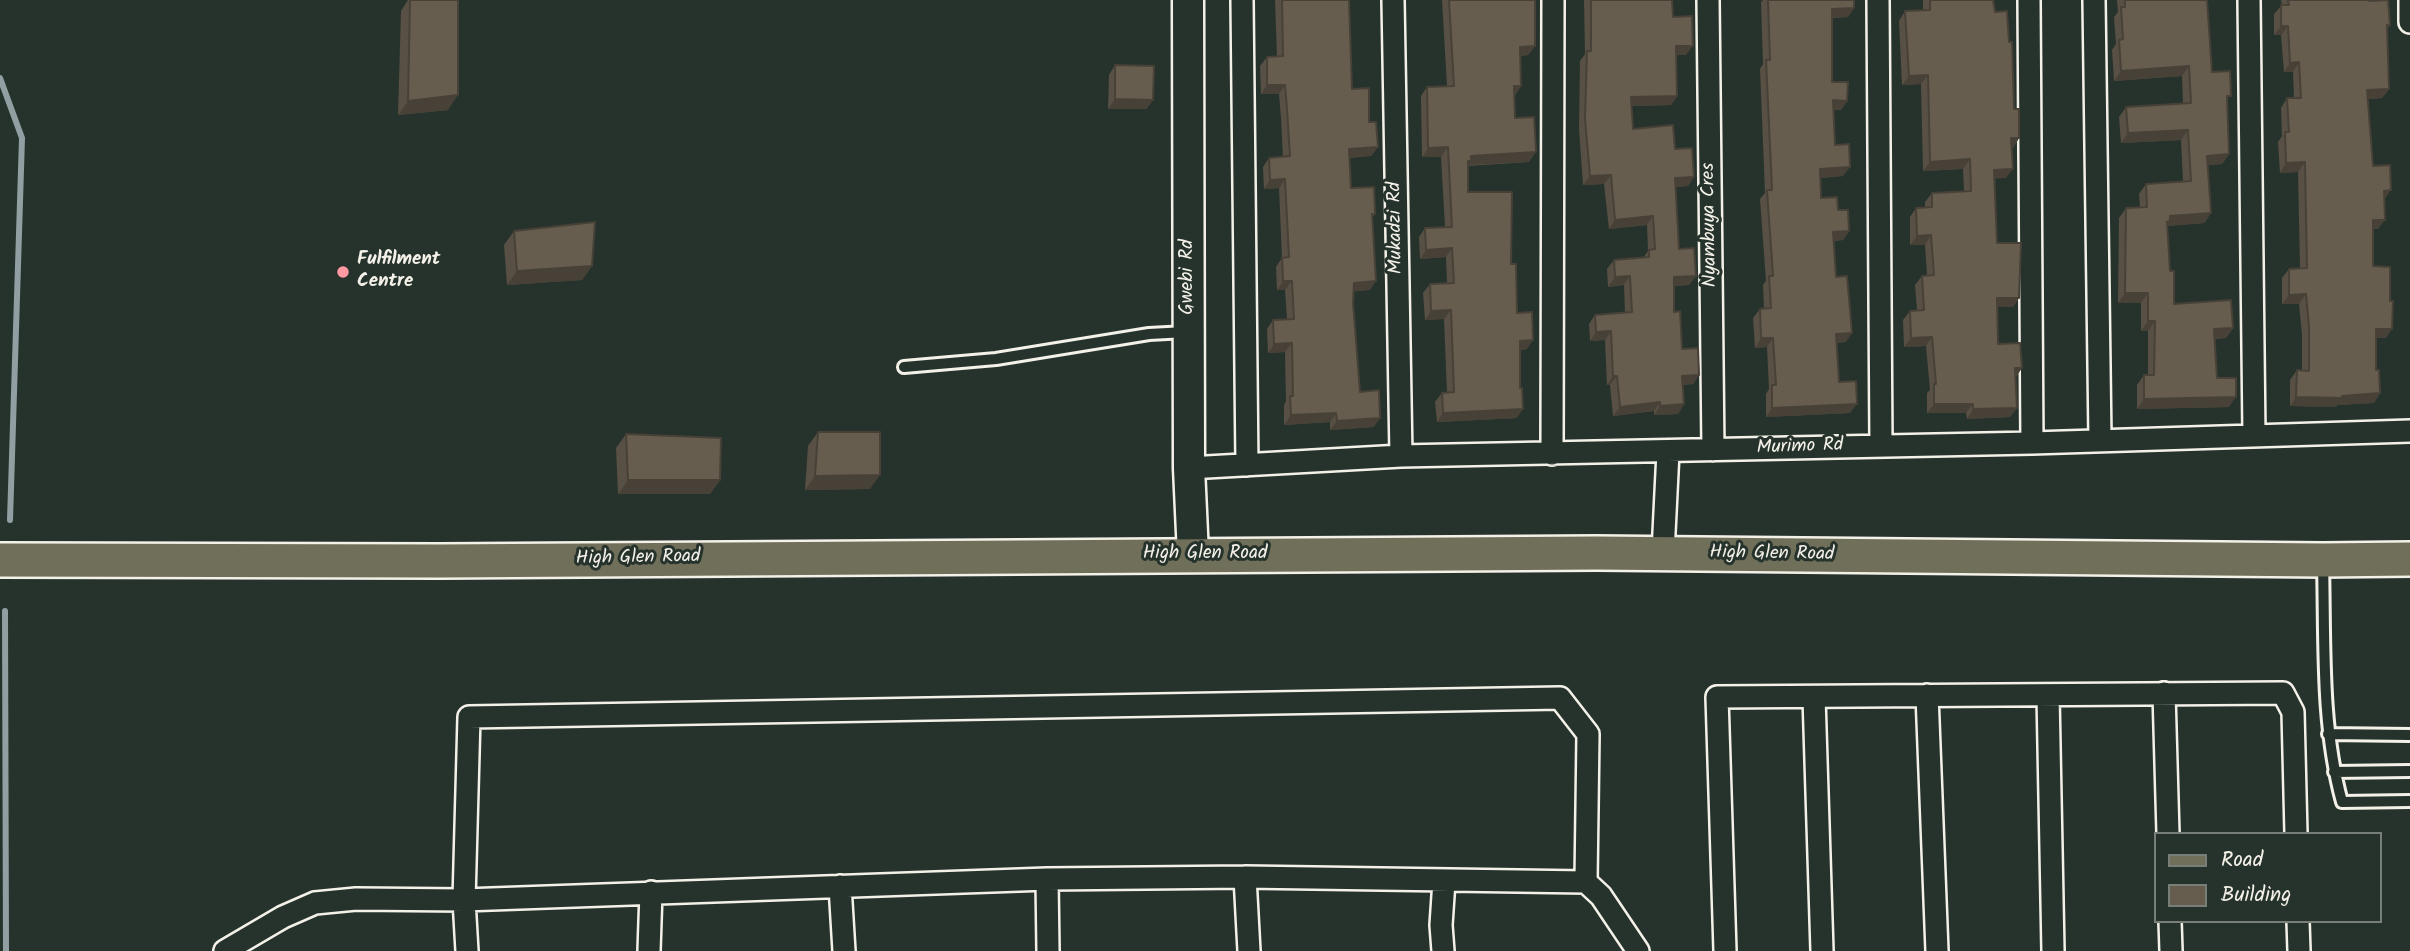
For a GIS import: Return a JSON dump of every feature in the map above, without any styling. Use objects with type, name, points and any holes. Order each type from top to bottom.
[{"type":"main road","name":"High Glen Road","points":[[0,560],[441,561],[1664,553],[2410,559]]},
{"type":"street","name":"Gwebi Rd","points":[[1188,0],[1189,468],[1192,555]]},
{"type":"street","points":[[1242,0],[1247,466]]},
{"type":"street","name":"Mukadzi Rd","points":[[1393,0],[1401,456]]},
{"type":"street","points":[[1552,454],[1553,0]]},
{"type":"street","name":"Nyambuya Cres","points":[[1709,0],[1713,450]]},
{"type":"street","points":[[1878,0],[1881,445]]},
{"type":"street","points":[[2029,0],[2032,443]]},
{"type":"street","points":[[2094,0],[2100,439]]},
{"type":"street","points":[[2249,0],[2254,435]]},
{"type":"street","points":[[2410,0],[2410,22]]},
{"type":"street","name":"Murimo Rd","points":[[1189,468],[1401,456],[2032,443],[2410,431]]},
{"type":"street","points":[[1664,553],[1668,452]]},
{"type":"street","points":[[2164,693],[2168,832]]},
{"type":"street","points":[[1725,951],[1717,697],[2283,693],[2294,712],[2296,832]]},
{"type":"street","points":[[1927,695],[1937,951]]},
{"type":"street","points":[[2048,695],[2053,951]]},
{"type":"street","points":[[1814,697],[1822,951]]},
{"type":"street","points":[[467,951],[464,900],[469,717],[1560,698],[1588,734],[1586,882]]},
{"type":"street","points":[[1245,877],[1249,951]]},
{"type":"street","points":[[225,951],[282,916],[315,903],[369,898],[464,900],[1047,879],[1245,877],[1586,882],[1601,896],[1638,951]]},
{"type":"street","points":[[1047,879],[1048,951]]},
{"type":"street","points":[[1443,951],[1441,925],[1444,881]]},
{"type":"street","points":[[840,886],[844,951]]},
{"type":"street","points":[[649,951],[651,892]]},
{"type":"street","points":[[2170,923],[2171,951]]},
{"type":"street","points":[[2298,923],[2299,951]]},
{"type":"lane","points":[[904,367],[996,359],[1149,334],[1189,332]]},
{"type":"lane","points":[[2323,560],[2328,734],[2342,802],[2410,801]]},
{"type":"lane","points":[[2328,734],[2410,735]]},
{"type":"lane","points":[[2334,772],[2410,771]]},
{"type":"building","points":[[410,0],[458,0],[458,95],[408,101]]},
{"type":"building","points":[[1282,0],[1349,0],[1352,89],[1369,88],[1369,122],[1376,122],[1378,147],[1349,149],[1351,188],[1374,187],[1375,214],[1372,214],[1376,281],[1354,283],[1353,303],[1360,392],[1379,390],[1380,418],[1337,421],[1336,413],[1291,415],[1292,343],[1274,344],[1273,320],[1294,319],[1292,281],[1283,281],[1282,258],[1289,257],[1285,179],[1270,180],[1269,158],[1290,156],[1285,85],[1267,85],[1267,57],[1283,56]]},
{"type":"building","points":[[1449,0],[1535,0],[1535,46],[1520,47],[1521,86],[1514,86],[1515,118],[1534,117],[1536,152],[1471,156],[1471,161],[1468,161],[1468,192],[1512,192],[1511,264],[1516,264],[1517,313],[1532,312],[1533,340],[1520,341],[1523,409],[1443,413],[1442,393],[1454,392],[1451,310],[1431,311],[1430,284],[1454,283],[1452,248],[1426,250],[1425,228],[1452,227],[1448,147],[1428,148],[1427,87],[1454,86]]},
{"type":"building","points":[[1591,0],[1672,0],[1673,17],[1692,16],[1693,46],[1676,46],[1677,96],[1631,97],[1633,129],[1673,125],[1675,149],[1692,148],[1694,177],[1675,178],[1679,249],[1694,248],[1696,276],[1674,277],[1674,312],[1680,311],[1682,349],[1698,348],[1699,375],[1682,376],[1684,404],[1660,406],[1660,402],[1620,407],[1617,376],[1613,376],[1611,331],[1596,332],[1595,315],[1632,312],[1630,276],[1615,277],[1614,260],[1649,257],[1649,250],[1655,249],[1653,216],[1615,220],[1611,175],[1590,176],[1585,119],[1587,51],[1591,51]]},
{"type":"building","points":[[1768,0],[1854,0],[1854,8],[1832,9],[1832,82],[1848,82],[1847,101],[1833,100],[1835,145],[1849,144],[1850,167],[1820,169],[1821,198],[1837,197],[1838,210],[1848,210],[1849,231],[1833,232],[1836,277],[1847,276],[1852,333],[1836,334],[1839,382],[1856,381],[1857,404],[1772,408],[1772,385],[1776,385],[1773,338],[1761,338],[1760,309],[1771,308],[1769,276],[1773,276],[1767,190],[1772,190],[1766,60],[1770,60]]},
{"type":"building","points":[[1930,0],[1993,0],[1995,12],[2007,11],[2009,42],[2012,42],[2014,109],[2019,109],[2019,138],[2011,138],[2013,169],[1994,170],[1997,243],[2021,243],[2019,298],[1997,298],[1998,344],[2020,343],[2022,368],[2015,368],[2017,408],[1973,409],[1973,404],[1934,404],[1936,384],[1932,337],[1911,338],[1910,311],[1924,310],[1922,276],[1934,275],[1931,235],[1917,236],[1916,208],[1932,207],[1932,193],[1971,191],[1970,159],[1930,162],[1928,75],[1909,76],[1905,11],[1930,10]]},
{"type":"building","points":[[2125,0],[2207,0],[2212,72],[2230,71],[2231,96],[2227,96],[2229,154],[2207,156],[2211,213],[2170,216],[2170,221],[2167,222],[2170,271],[2174,271],[2174,304],[2231,300],[2233,328],[2214,329],[2217,378],[2236,378],[2236,397],[2144,399],[2144,375],[2154,375],[2155,321],[2148,321],[2148,293],[2125,293],[2126,208],[2147,207],[2146,184],[2191,181],[2188,130],[2128,133],[2126,107],[2191,103],[2189,66],[2121,71],[2119,40],[2123,39],[2121,7],[2125,7]]},
{"type":"building","points":[[2288,0],[2388,0],[2389,89],[2367,90],[2373,166],[2390,165],[2391,190],[2384,191],[2385,220],[2373,220],[2373,266],[2390,267],[2390,301],[2393,301],[2392,329],[2376,329],[2376,370],[2379,370],[2380,393],[2342,398],[2296,397],[2297,370],[2309,371],[2309,326],[2306,294],[2289,295],[2289,269],[2307,268],[2305,162],[2286,163],[2285,132],[2289,132],[2287,98],[2301,98],[2299,62],[2290,63],[2288,26],[2281,26],[2281,5],[2289,5]]},
{"type":"building","points":[[1115,65],[1154,66],[1153,100],[1115,99]]},
{"type":"building","points":[[595,222],[592,266],[517,271],[514,231]]},
{"type":"building","points":[[818,432],[880,432],[880,475],[815,476]]},
{"type":"building","points":[[626,434],[721,438],[720,480],[628,480]]},
{"type":"waterway","points":[[0,78],[22,138],[10,520]]},
{"type":"waterway","points":[[5,611],[6,951]]},
{"type":"place","name":"Fulfilment Centre","points":[[343,272]]}]
